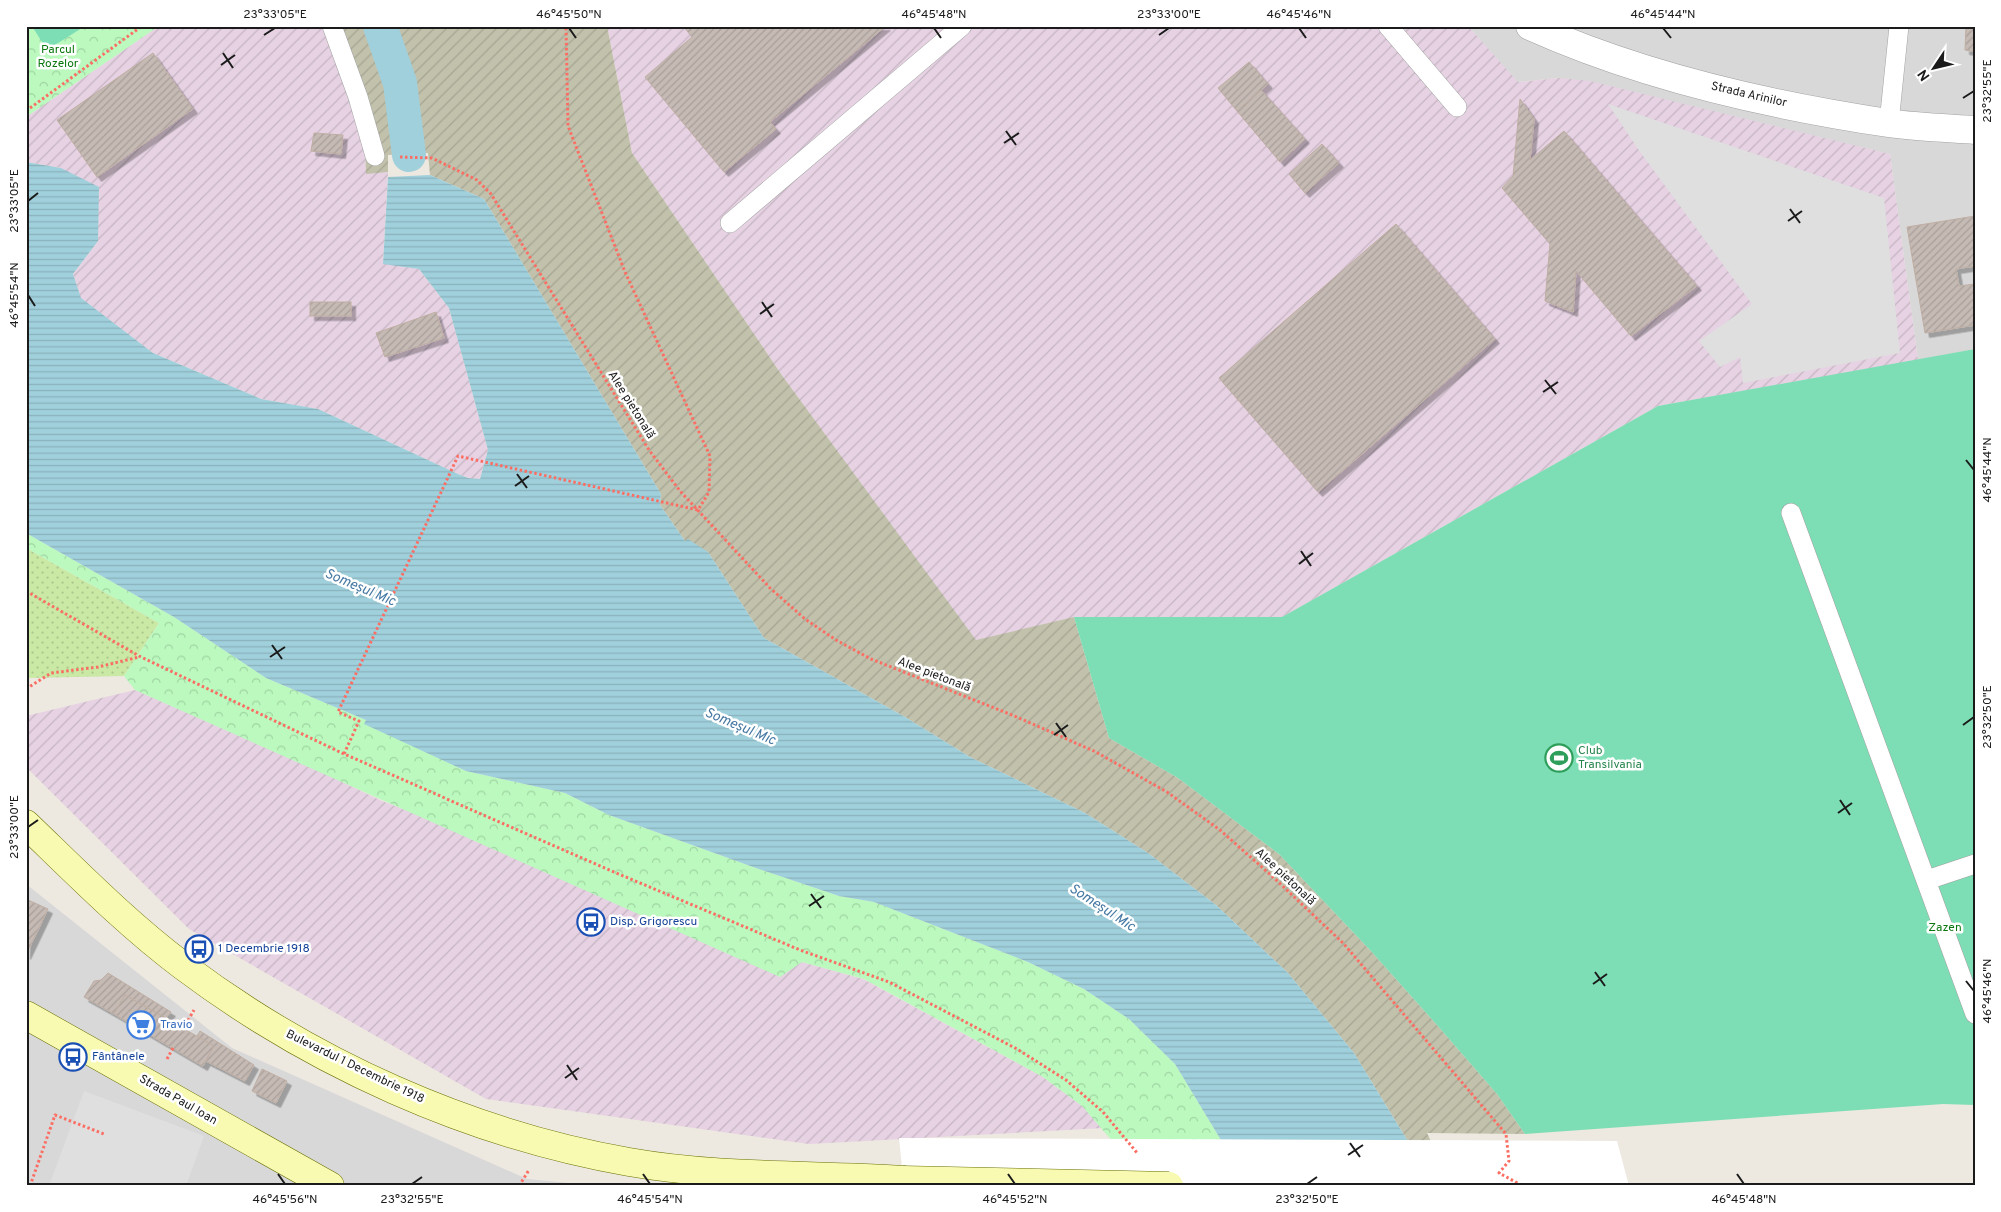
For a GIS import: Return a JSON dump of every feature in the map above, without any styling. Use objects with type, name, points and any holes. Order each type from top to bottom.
[{"type":"main road","name":"Bulevardul 1 Decembrie 1918","points":[[26,824],[134,926],[183,966],[265,1021],[361,1073],[431,1105],[517,1134],[630,1162],[740,1175],[1169,1186]]},
{"type":"main road","name":"Strada Paul Ioan","points":[[26,1015],[330,1186]]},
{"type":"street","name":"Strada Arinilor","points":[[1530,26],[1659,74],[1770,101],[1888,123],[1975,130]]},
{"type":"lane","points":[[332,26],[358,98],[375,156]]},
{"type":"lane","points":[[730,223],[962,26]]},
{"type":"lane","points":[[1388,26],[1457,107]]},
{"type":"lane","points":[[1888,123],[1899,26]]},
{"type":"lane","points":[[1791,513],[1975,1014]]},
{"type":"lane","points":[[1927,880],[1975,864]]},
{"type":"path","points":[[26,111],[142,26]]},
{"type":"path","points":[[344,754],[358,721],[338,712],[458,456],[698,510],[709,492],[710,456],[624,272],[568,126],[566,26]]},
{"type":"path","name":"Alee pietonală","points":[[395,157],[432,158],[477,180],[491,194],[644,443],[698,510],[770,588],[805,619],[836,640],[871,659],[1012,714],[1094,751],[1167,792],[1220,830],[1274,877],[1343,943],[1506,1134],[1509,1160],[1499,1172],[1523,1186]]},
{"type":"path","points":[[26,591],[139,656],[344,754],[800,950],[889,982],[1017,1049],[1066,1080],[1104,1112],[1139,1156]]},
{"type":"path","points":[[26,689],[51,673],[98,666],[139,656]]},
{"type":"path","points":[[183,1029],[196,1006]]},
{"type":"path","points":[[164,1064],[172,1048]]},
{"type":"path","points":[[30,1186],[55,1116],[104,1134]]},
{"type":"path","points":[[519,1186],[530,1169]]},
{"type":"shaded area","points":[[159,26],[322,26],[365,140],[366,173],[388,172],[383,263],[419,269],[449,308],[488,450],[480,479],[468,478],[458,474],[318,409],[261,399],[153,353],[80,298],[73,274],[98,241],[61,168],[26,162],[26,117]]},
{"type":"shaded area","points":[[322,26],[607,26],[632,153],[781,374],[976,640],[1074,617],[1109,738],[1178,778],[1279,854],[1370,950],[1437,1025],[1497,1094],[1525,1134],[1427,1133],[1452,1186],[1412,1148],[1354,1053],[1288,973],[1216,905],[1148,853],[1085,813],[970,757],[905,717],[764,638],[708,552],[685,541],[660,505],[661,494],[484,199],[430,175],[428,153],[388,155],[388,172],[366,174],[365,140]]},
{"type":"shaded area","points":[[607,26],[1468,26],[1518,82],[1559,78],[1590,81],[1890,154],[1918,360],[1658,406],[1282,617],[1074,617],[976,641],[781,374],[632,153]]},
{"type":"shaded area","points":[[1468,26],[1975,26],[1975,349],[1918,360],[1890,154],[1559,78],[1517,82]]},
{"type":"shaded area","points":[[1608,104],[1884,198],[1900,353],[1743,383],[1740,357],[1720,367],[1699,341],[1752,304],[1638,149]]},
{"type":"shaded area","points":[[135,690],[307,765],[382,801],[802,962],[863,979],[1043,1077],[1082,1106],[1103,1128],[809,1144],[486,1099],[189,929],[28,769],[26,716]]},
{"type":"shaded area","points":[[26,884],[232,1048],[527,1179],[600,1186],[26,1186]]},
{"type":"shaded area","points":[[84,1091],[204,1136],[186,1186],[49,1186]]},
{"type":"green space","name":"Parcul Rozelor","points":[[26,26],[159,26],[26,117]]},
{"type":"green space","points":[[32,26],[85,26],[47,50]]},
{"type":"green space","name":"Club Transilvania","points":[[1975,349],[1975,1105],[1943,1104],[1525,1134],[1497,1094],[1437,1025],[1370,950],[1279,854],[1178,778],[1109,738],[1074,617],[1282,617],[1658,406]]},
{"type":"green space","points":[[26,533],[174,617],[266,678],[366,720],[365,724],[466,771],[565,793],[609,815],[756,868],[839,896],[874,902],[1028,962],[1084,989],[1129,1019],[1175,1064],[1221,1140],[1127,1158],[1082,1106],[1043,1077],[864,979],[802,962],[780,977],[135,690],[124,676],[159,623],[26,548]]},
{"type":"green space","points":[[26,548],[159,623],[124,676],[26,678]]},
{"type":"water","name":"Someșul Mic","points":[[26,162],[61,168],[99,187],[98,241],[73,274],[81,298],[153,353],[261,399],[318,409],[458,474],[468,478],[480,479],[488,450],[449,308],[419,269],[383,264],[388,177],[430,175],[484,199],[661,494],[660,505],[685,541],[688,539],[708,552],[764,638],[905,717],[970,757],[1085,813],[1148,853],[1216,905],[1288,973],[1354,1053],[1412,1148],[1221,1140],[1175,1064],[1129,1019],[1084,989],[1028,962],[874,902],[839,896],[756,868],[609,815],[565,793],[466,771],[364,724],[366,720],[266,678],[174,617],[26,533]]},
{"type":"pier","points":[[899,1138],[1617,1141],[1629,1186],[904,1186]]},
{"type":"building","points":[[683,26],[886,26],[770,122],[776,129],[724,172],[645,77],[692,37]]},
{"type":"building","points":[[1966,26],[1975,26],[1975,52],[1965,50]]},
{"type":"building","points":[[153,53],[193,109],[97,177],[57,120]]},
{"type":"building","points":[[1249,62],[1268,84],[1237,111],[1218,88]]},
{"type":"building","points":[[1261,90],[1305,139],[1280,162],[1237,111]]},
{"type":"building","points":[[1520,99],[1534,119],[1530,160],[1564,131],[1697,286],[1631,336],[1576,271],[1573,312],[1545,301],[1550,244],[1502,188],[1513,176]]},
{"type":"building","points":[[314,133],[343,135],[341,154],[311,151]]},
{"type":"building","points":[[1322,144],[1339,163],[1305,193],[1289,174]]},
{"type":"building","points":[[1975,216],[1975,266],[1956,269],[1959,286],[1975,284],[1975,325],[1925,333],[1907,227]]},
{"type":"building","points":[[1396,224],[1495,339],[1318,492],[1219,378]]},
{"type":"building","points":[[310,302],[351,302],[351,316],[310,316]]},
{"type":"building","points":[[436,312],[444,338],[385,357],[376,333]]},
{"type":"building","points":[[26,899],[48,909],[26,955]]},
{"type":"building","points":[[108,973],[171,1012],[166,1018],[125,995],[114,1014],[84,997],[94,981],[101,980]]},
{"type":"building","points":[[125,995],[214,1046],[203,1066],[114,1014]]},
{"type":"building","points":[[200,1031],[254,1065],[245,1081],[206,1061],[214,1046],[197,1036]]},
{"type":"building","points":[[262,1069],[287,1081],[276,1103],[252,1091]]},
{"type":"waterway","points":[[380,26],[400,83],[409,155]]},
{"type":"place","name":"Club Transilvania","points":[[1559,758]]},
{"type":"place","name":"Disp. Grigorescu","points":[[591,922]]},
{"type":"place","name":"1 Decembrie 1918","points":[[199,949]]},
{"type":"place","name":"Travio","points":[[141,1025]]},
{"type":"place","name":"Fântânele","points":[[73,1057]]},
{"type":"park label","name":"Zazen","points":[[1945,928]]}]
